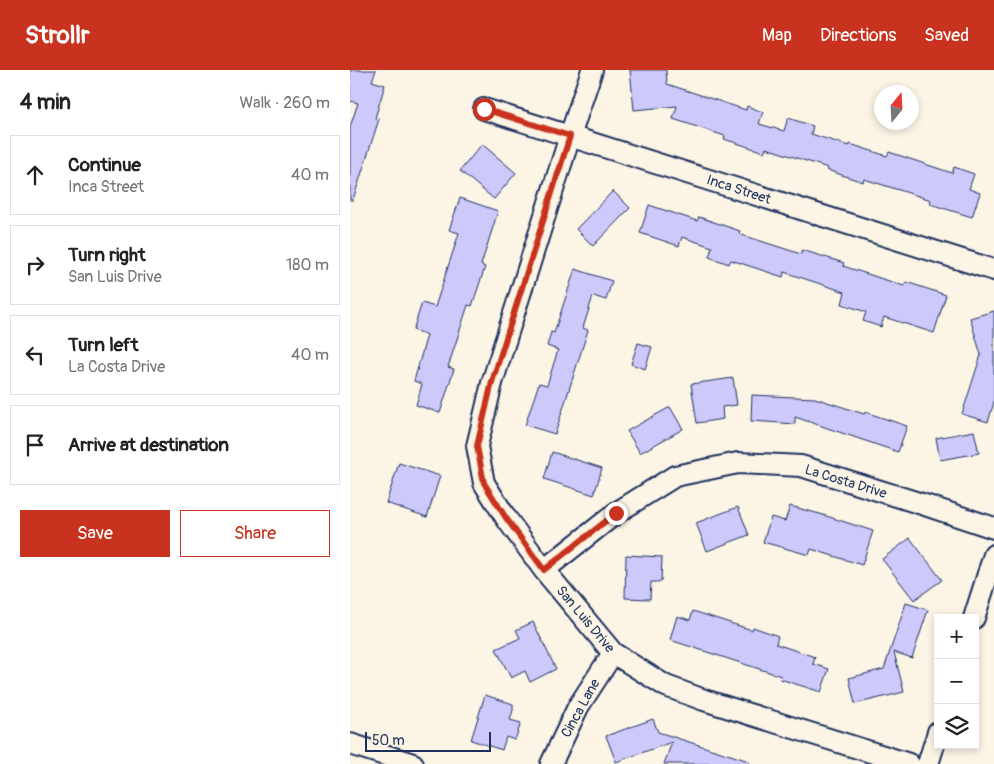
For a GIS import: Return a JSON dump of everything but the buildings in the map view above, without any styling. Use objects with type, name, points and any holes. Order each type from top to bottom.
[{"type":"street","name":"San Luis Drive","points":[[592,70],[492,382],[477,446],[484,483],[506,518],[544,570],[612,653],[666,686],[704,700],[909,764]]},
{"type":"street","name":"Inca Street","points":[[484,109],[994,270]]},
{"type":"street","name":"La Costa Drive","points":[[544,570],[616,513],[676,476],[738,463],[801,466],[994,528]]},
{"type":"street","points":[[975,614],[994,555]]},
{"type":"street","name":"Cinca Lane","points":[[550,764],[578,707],[612,653]]},
{"type":"street","points":[[350,744],[413,764]]},
{"type":"street","points":[[928,764],[934,745]]},
{"type":"route","points":[[484,109],[570,136],[492,382],[477,446],[484,483],[506,518],[544,570],[616,513]]}]
